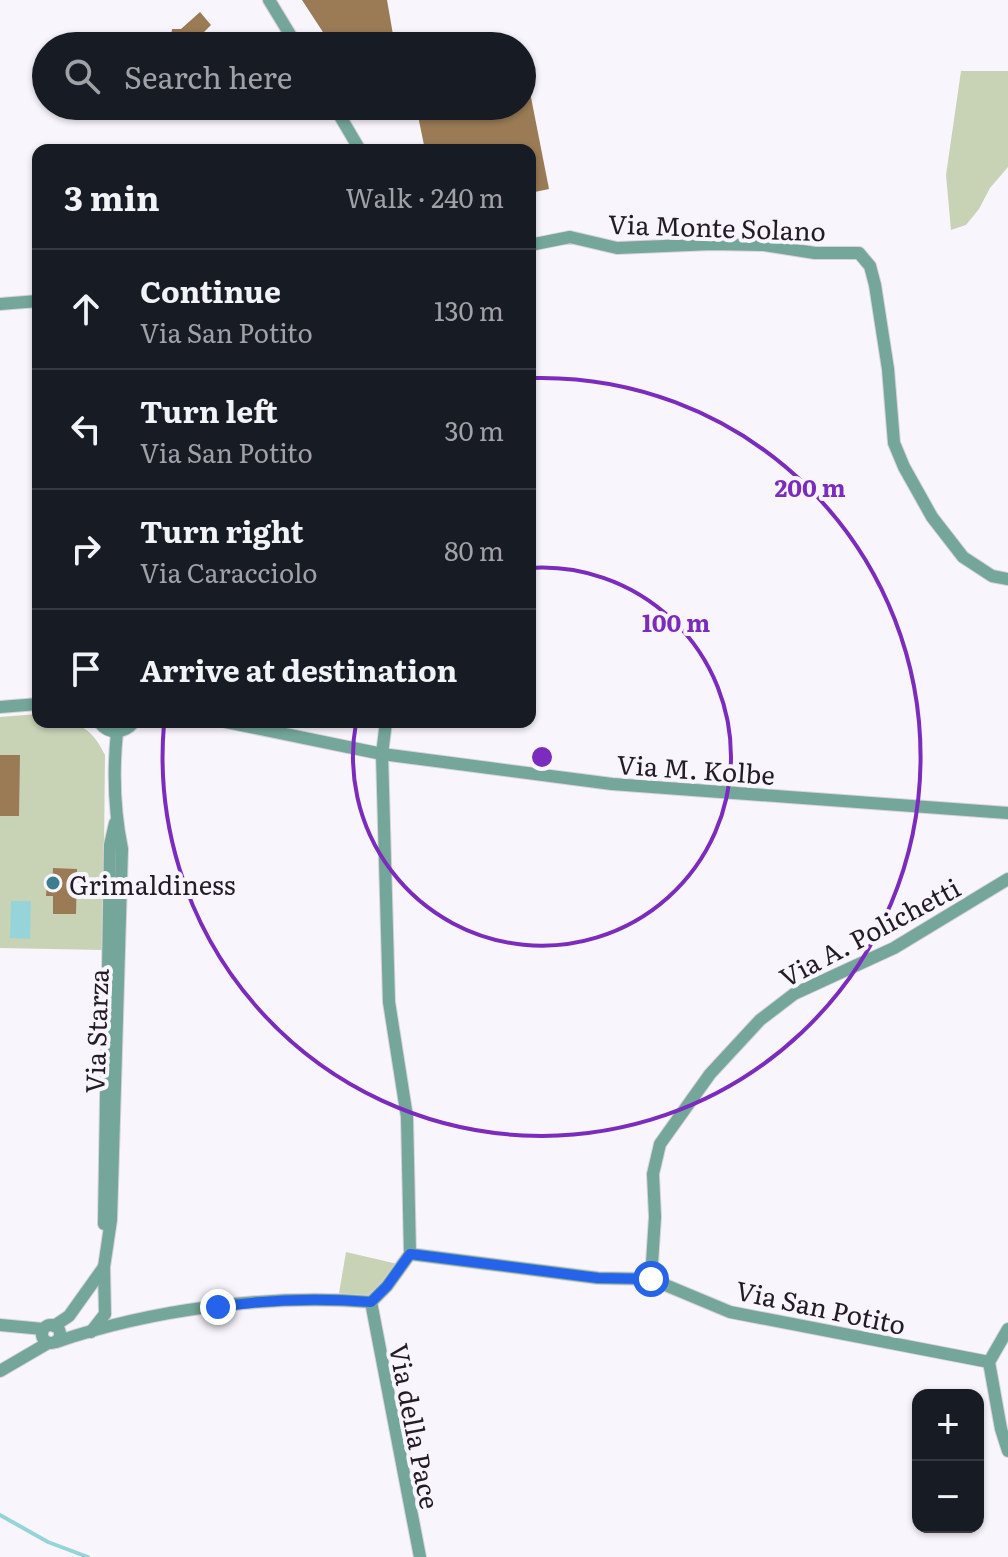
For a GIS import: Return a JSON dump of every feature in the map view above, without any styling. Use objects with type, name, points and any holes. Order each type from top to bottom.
[{"type":"street","points":[[269,0],[288,32]]},
{"type":"street","points":[[342,120],[356,144]]},
{"type":"street","name":"Via Monte Solano","points":[[536,244],[570,237],[617,248],[751,245],[815,253],[859,253],[870,266],[875,285],[888,369],[894,443],[904,467],[932,517],[957,551],[992,576],[1008,579]]},
{"type":"street","points":[[0,304],[32,301]]},
{"type":"street","points":[[0,707],[32,704]]},
{"type":"street","points":[[106,728],[117,732],[127,728]]},
{"type":"street","name":"Via M. Kolbe","points":[[255,728],[382,754],[612,784],[1008,813]]},
{"type":"street","points":[[0,1371],[52,1342],[161,1316],[272,1299],[371,1302],[410,1254],[407,1117],[389,1002],[382,754],[385,728]]},
{"type":"street","name":"Via Starza","points":[[91,1332],[105,1314],[106,1243],[103,1218],[110,845],[116,820],[114,760],[117,732]]},
{"type":"street","name":"Via A. Polichetti","points":[[651,1279],[655,1217],[653,1174],[660,1144],[710,1074],[760,1020],[794,994],[894,948],[1008,879]]},
{"type":"street","name":"Via San Potito","points":[[410,1254],[598,1278],[651,1279],[730,1312],[989,1362]]},
{"type":"street","points":[[48,1327],[69,1316],[104,1267]]},
{"type":"street","name":"Via della Pace","points":[[371,1302],[420,1557]]},
{"type":"street","points":[[0,1325],[48,1327],[60,1333],[52,1342]]},
{"type":"street","points":[[1008,1329],[989,1362],[1008,1451]]},
{"type":"green space","points":[[961,71],[1008,71],[1008,167],[966,225],[951,230],[946,175]]},
{"type":"green space","points":[[32,714],[32,728],[83,728],[92,735],[105,755],[103,950],[0,948],[0,717]]},
{"type":"green space","points":[[346,1252],[402,1265],[371,1302],[338,1299]]},
{"type":"water","points":[[11,901],[31,901],[30,939],[10,938]]},
{"type":"building","points":[[302,0],[387,0],[393,32],[323,32]]},
{"type":"building","points":[[200,12],[211,25],[204,32],[172,32],[172,29],[181,29]]},
{"type":"building","points":[[419,120],[535,120],[549,189],[536,192],[536,144],[424,144]]},
{"type":"building","points":[[0,755],[20,755],[19,816],[0,816]]},
{"type":"building","points":[[53,868],[77,869],[76,914],[53,914],[53,896],[46,896],[47,884],[52,885]]},
{"type":"waterway","points":[[0,1515],[48,1542],[88,1557]]},
{"type":"place","name":"Grimaldiness","points":[[53,883]]},
{"type":"route","points":[[218,1307],[272,1299],[371,1302],[410,1254],[598,1278],[651,1279]]}]
